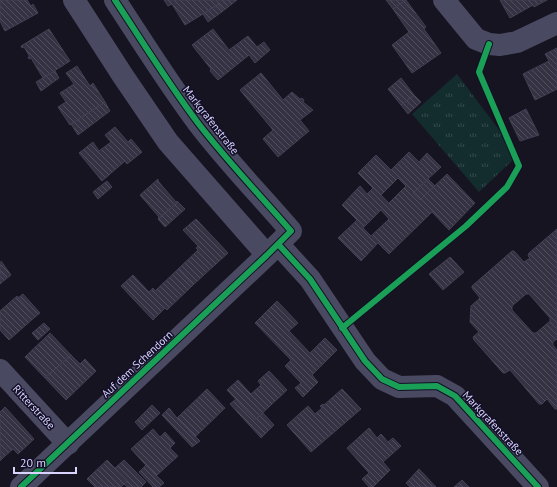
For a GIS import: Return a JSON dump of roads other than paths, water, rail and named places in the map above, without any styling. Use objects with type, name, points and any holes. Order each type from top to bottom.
[{"type":"street","name":"Markgrafenstraße","points":[[74,0],[168,142],[273,250],[310,279],[365,361],[382,379],[399,387],[437,386],[455,396],[538,487]]},
{"type":"street","name":"Markgrafenstraße","points":[[115,0],[153,59],[198,123],[291,231],[273,250]]},
{"type":"street","points":[[444,0],[476,39],[489,44],[500,45],[517,42],[557,23]]},
{"type":"street","name":"Auf dem Schendorn","points":[[21,487],[273,250]]},
{"type":"street","name":"Ritterstraße","points":[[0,370],[68,444]]}]
